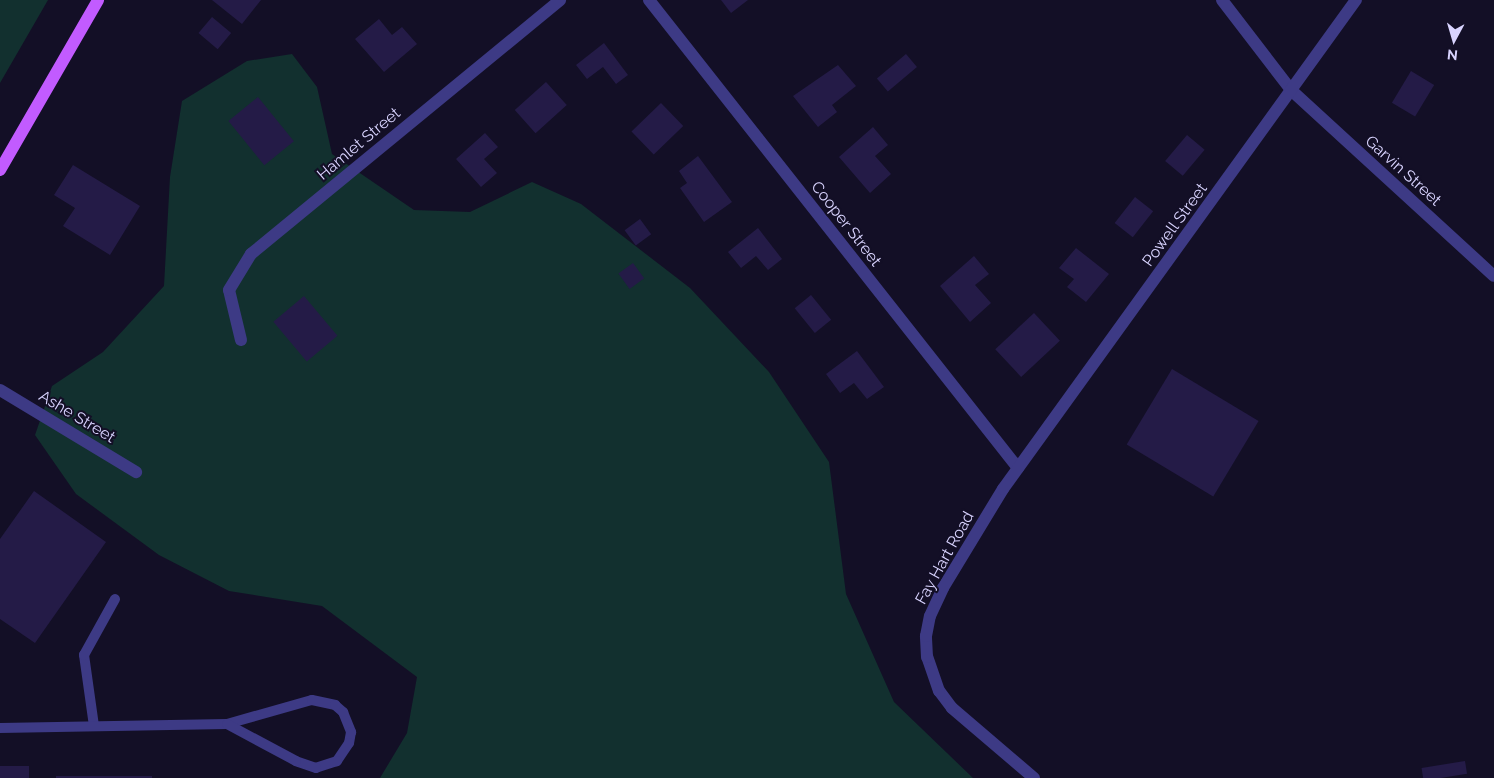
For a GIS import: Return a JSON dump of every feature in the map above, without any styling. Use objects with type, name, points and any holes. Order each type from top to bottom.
[{"type":"main road","points":[[0,170],[98,0]]},
{"type":"street","name":"Hamlet Street","points":[[241,340],[229,290],[251,254],[560,0]]},
{"type":"street","name":"Cooper Street","points":[[649,0],[1018,468]]},
{"type":"street","name":"Garvin Street","points":[[1222,0],[1291,90],[1494,276]]},
{"type":"street","name":"Powell Street","points":[[1018,468],[1356,0]]},
{"type":"street","name":"Ashe Street","points":[[0,390],[136,472]]},
{"type":"street","name":"Fay Hart Road","points":[[1018,468],[943,588],[930,616],[926,636],[927,657],[939,691],[952,708],[1034,778]]},
{"type":"lane","points":[[94,726],[84,655],[116,599]]},
{"type":"lane","points":[[0,728],[227,724],[312,700],[324,700],[343,712],[351,732],[347,748],[337,761],[316,768],[300,764],[227,724]]},
{"type":"green space","points":[[0,0],[48,0],[0,83]]},
{"type":"green space","points":[[292,54],[317,87],[332,154],[414,210],[470,212],[532,182],[581,204],[690,288],[769,372],[829,462],[846,594],[894,702],[973,778],[380,778],[407,733],[417,677],[322,606],[229,591],[159,555],[76,494],[35,435],[52,386],[103,352],[164,286],[170,177],[182,101],[247,61]]},
{"type":"building","points":[[212,0],[261,0],[242,24]]},
{"type":"building","points":[[721,0],[748,0],[731,13]]},
{"type":"building","points":[[212,17],[231,33],[218,49],[199,33]]},
{"type":"building","points":[[379,19],[392,35],[402,27],[417,44],[384,72],[355,39]]},
{"type":"building","points":[[604,43],[628,75],[616,84],[603,67],[587,79],[576,65]]},
{"type":"building","points":[[906,54],[917,67],[888,91],[877,78]]},
{"type":"building","points":[[838,65],[856,86],[832,105],[837,112],[818,127],[793,96]]},
{"type":"building","points":[[1411,71],[1434,85],[1415,117],[1392,103]]},
{"type":"building","points":[[546,82],[567,105],[536,133],[515,110]]},
{"type":"building","points":[[258,97],[294,141],[264,165],[228,121]]},
{"type":"building","points":[[661,103],[683,126],[654,154],[632,131]]},
{"type":"building","points":[[873,127],[888,145],[875,156],[891,174],[870,193],[839,157]]},
{"type":"building","points":[[485,133],[498,147],[484,159],[497,173],[481,187],[456,159]]},
{"type":"building","points":[[1187,135],[1205,150],[1183,176],[1165,161]]},
{"type":"building","points":[[698,156],[732,202],[704,222],[680,188],[687,183],[679,171]]},
{"type":"building","points":[[73,165],[140,206],[110,255],[63,226],[75,208],[54,195]]},
{"type":"building","points":[[1135,197],[1153,211],[1133,237],[1115,223]]},
{"type":"building","points":[[640,219],[651,234],[636,246],[625,230]]},
{"type":"building","points":[[758,228],[782,259],[768,270],[756,256],[741,268],[728,252]]},
{"type":"building","points":[[1076,248],[1109,274],[1086,302],[1067,287],[1074,279],[1059,268]]},
{"type":"building","points":[[974,256],[989,274],[975,285],[991,303],[970,322],[940,286]]},
{"type":"building","points":[[633,263],[644,278],[630,289],[618,274]]},
{"type":"building","points":[[811,295],[831,320],[815,333],[795,308]]},
{"type":"building","points":[[304,296],[337,336],[307,362],[273,322]]},
{"type":"building","points":[[1034,313],[1060,341],[1021,377],[995,349]]},
{"type":"building","points":[[857,351],[884,387],[867,399],[854,383],[840,393],[826,374]]},
{"type":"building","points":[[1172,369],[1259,421],[1213,496],[1127,444]]},
{"type":"building","points":[[34,491],[106,542],[35,643],[0,619],[0,539]]},
{"type":"building","points":[[1465,761],[1467,774],[1441,778],[1423,778],[1422,768]]},
{"type":"building","points":[[0,766],[29,766],[29,778],[0,778]]},
{"type":"building","points":[[56,776],[152,776],[152,778],[56,778]]}]
